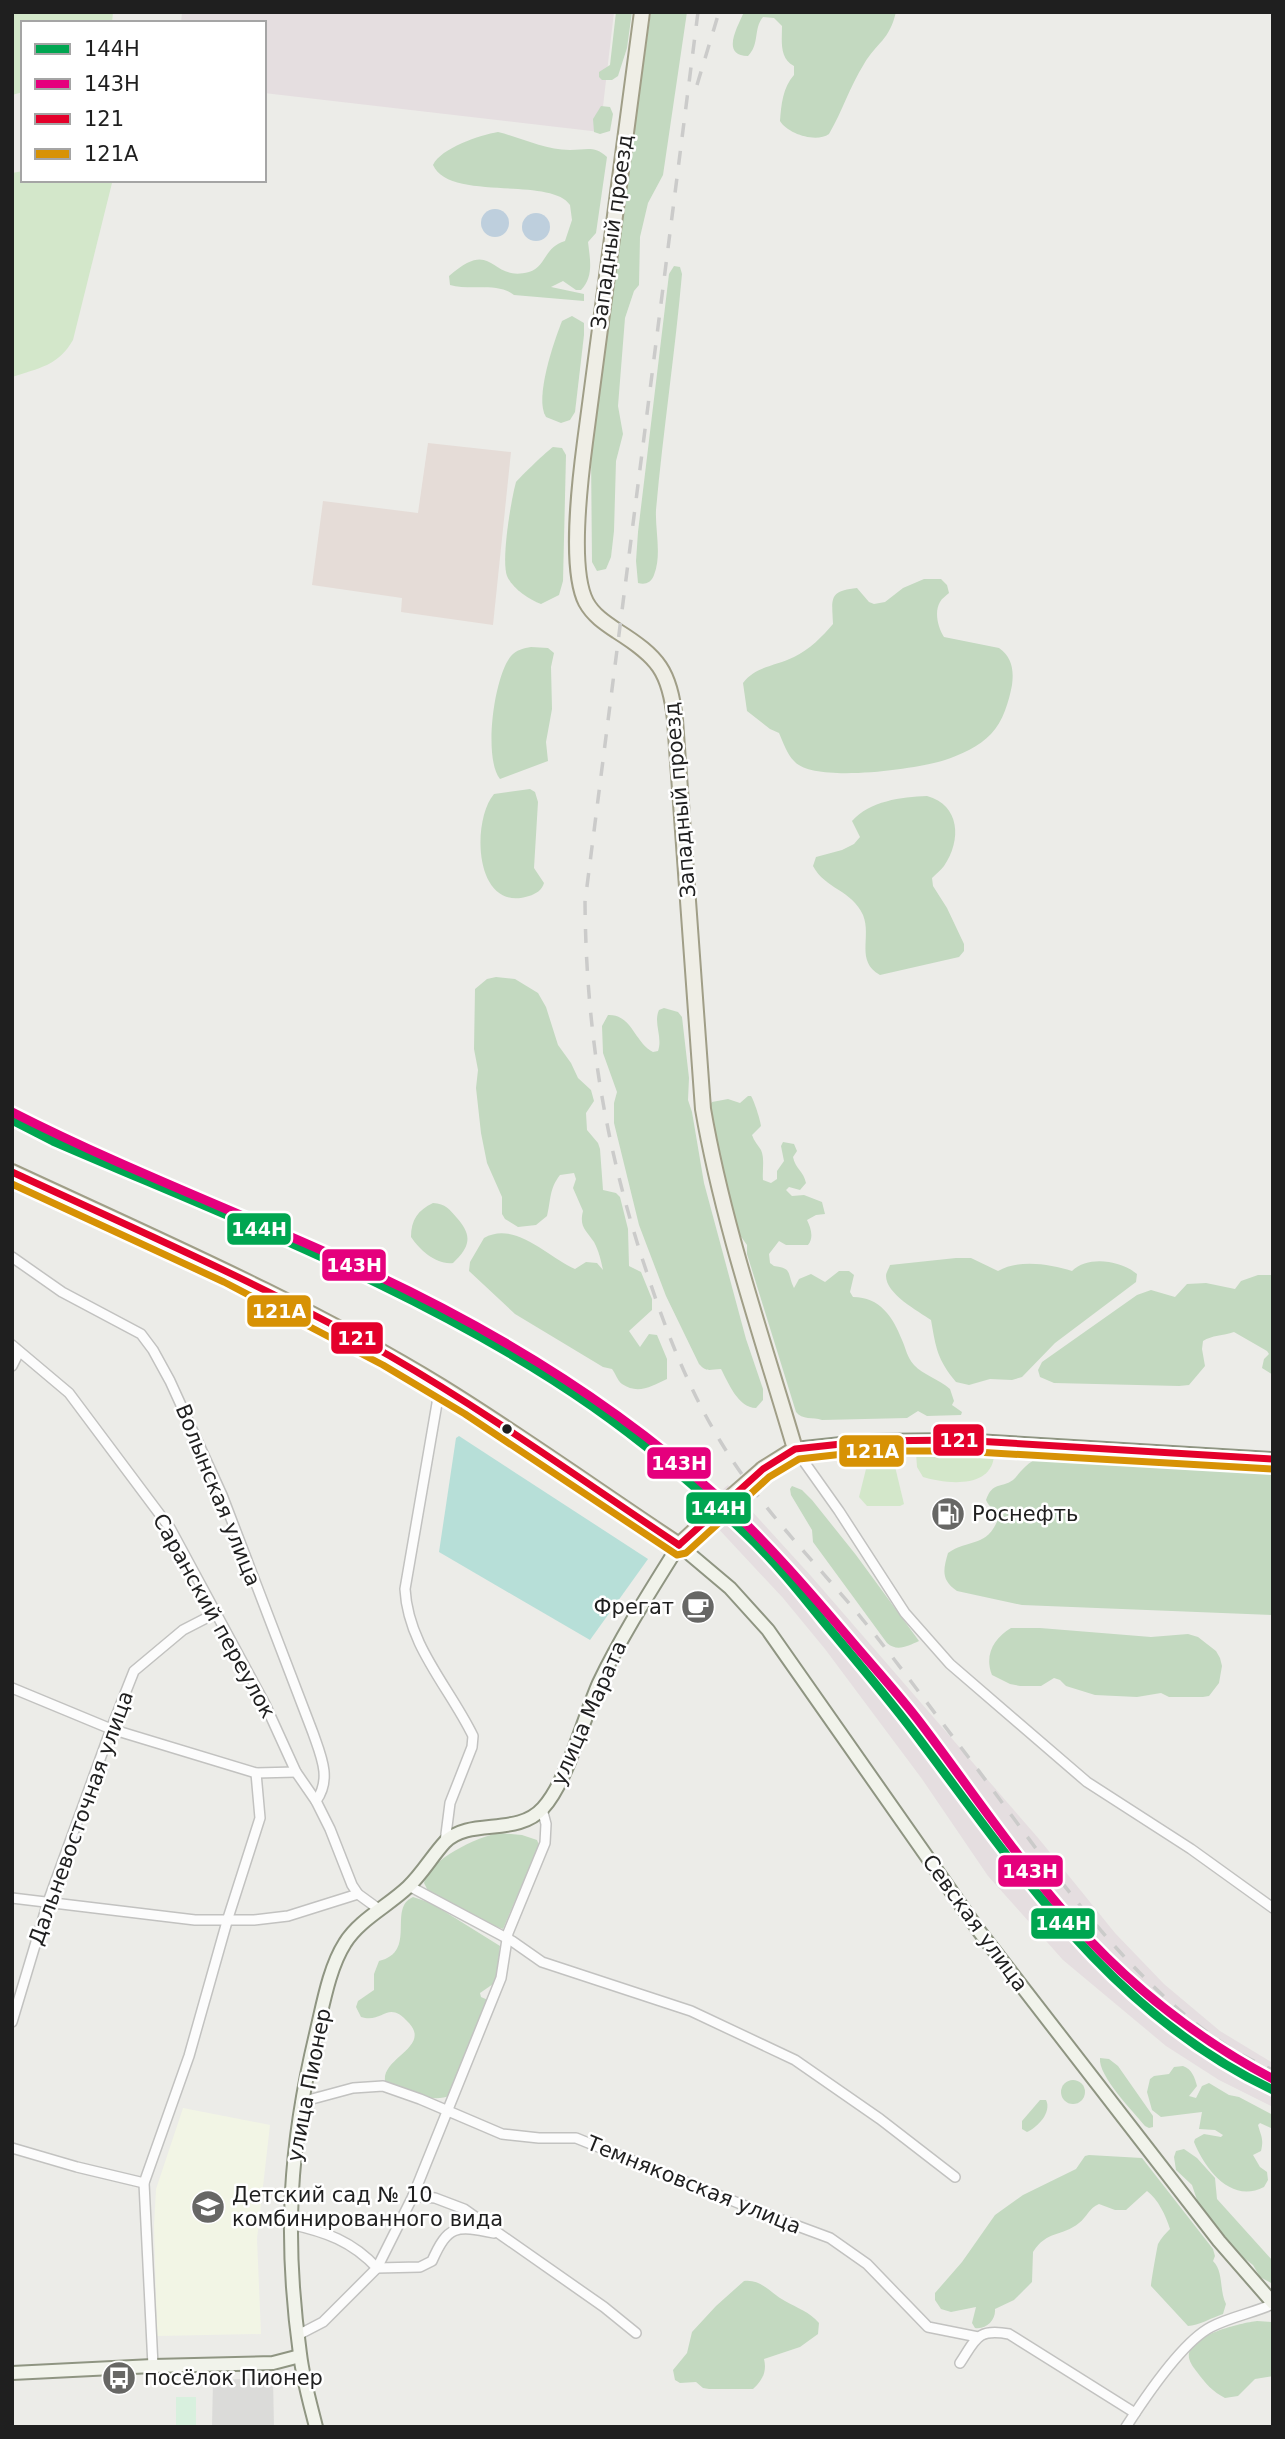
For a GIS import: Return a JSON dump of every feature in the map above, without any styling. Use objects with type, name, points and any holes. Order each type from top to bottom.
[{"type":"main road","name":"Западный проезд","points":[[642,12],[600,311],[582,465],[578,527],[581,586],[594,614],[654,658],[671,688],[703,1109],[711,1157],[724,1208],[795,1450]]},
{"type":"main road","points":[[12,1172],[273,1295],[357,1339],[440,1386],[679,1545],[763,1469],[795,1450]]},
{"type":"street","name":"Волынская улица","points":[[12,1257],[62,1292],[141,1334],[170,1381],[222,1495],[313,1733],[325,1778],[322,1793],[316,1801]]},
{"type":"street","points":[[12,1366],[16,1349]]},
{"type":"street","name":"Саранский переулок","points":[[16,1349],[68,1393],[170,1528],[265,1704],[296,1772],[316,1801],[352,1885],[358,1894],[380,1910]]},
{"type":"street","points":[[440,1386],[405,1589],[409,1616],[419,1642],[473,1736],[472,1747],[450,1802],[445,1842]]},
{"type":"street","points":[[1273,1460],[959,1440],[869,1441],[795,1450],[839,1511],[905,1613],[950,1664],[1087,1782],[1191,1849],[1273,1908]]},
{"type":"street","name":"улица Марата","points":[[542,1809],[561,1777],[599,1683],[628,1627],[679,1545]]},
{"type":"street","name":"Севская улица","points":[[679,1545],[730,1588],[768,1630],[979,1931],[1219,2241],[1273,2304]]},
{"type":"street","name":"Дальневосточная улица","points":[[12,2022],[48,1902],[134,1671],[183,1630],[216,1613]]},
{"type":"street","points":[[12,1688],[111,1729],[256,1773],[296,1772]]},
{"type":"street","points":[[153,2366],[144,2183],[189,2056],[260,1818],[256,1773]]},
{"type":"street","points":[[298,2335],[323,2322],[377,2268],[413,2196],[501,1978],[507,1938],[541,1856],[546,1824],[542,1809],[516,1824],[467,1831],[445,1842]]},
{"type":"street","name":"улица Пионер","points":[[316,2427],[300,2356],[290,2261],[293,2164],[301,2102],[339,1954],[349,1936],[410,1886],[445,1842]]},
{"type":"street","points":[[410,1886],[507,1938],[542,1962],[691,2011],[795,2060],[880,2119],[955,2176]]},
{"type":"street","points":[[12,1898],[195,1920],[254,1920],[288,1916],[358,1894]]},
{"type":"street","name":"Темняковская улица","points":[[301,2102],[369,2085],[394,2089],[502,2134],[576,2138],[768,2216],[830,2238],[867,2264],[928,2327],[978,2337],[992,2331],[1009,2334],[1135,2413]]},
{"type":"street","points":[[12,2148],[144,2183]]},
{"type":"street","points":[[413,2196],[435,2198],[464,2209],[604,2307],[636,2333]]},
{"type":"street","points":[[290,2224],[352,2245],[377,2268],[420,2267],[432,2262],[442,2239],[451,2232],[470,2228],[499,2234]]},
{"type":"street","points":[[1126,2427],[1189,2345],[1201,2334],[1220,2323],[1273,2304]]},
{"type":"street","points":[[960,2363],[978,2337]]},
{"type":"street","points":[[12,2373],[273,2363],[300,2356]]},
{"type":"shaded area","points":[[182,12],[614,12],[600,132],[266,93],[266,21],[181,21]]},
{"type":"shaded area","points":[[495,209],[505,213],[509,223],[505,233],[495,237],[485,233],[481,223],[485,213]]},
{"type":"shaded area","points":[[536,213],[546,217],[550,227],[546,237],[536,241],[526,237],[522,227],[526,217]]},
{"type":"shaded area","points":[[428,443],[511,452],[493,625],[401,612],[402,598],[312,585],[323,501],[418,513]]},
{"type":"shaded area","points":[[459,1436],[648,1559],[590,1640],[439,1552],[456,1438]]},
{"type":"shaded area","points":[[728,1485],[811,1576],[1039,1839],[1115,1933],[1164,1984],[1220,2031],[1273,2063],[1273,2107],[1219,2080],[1166,2046],[1063,1960],[988,1876],[922,1779],[825,1649],[783,1598],[700,1509]]},
{"type":"shaded area","name":"Детский сад № 10 комбинированного вида","points":[[183,2108],[270,2125],[257,2239],[261,2334],[157,2336],[154,2226],[156,2189]]},
{"type":"shaded area","points":[[273,2378],[274,2427],[212,2427],[213,2380]]},
{"type":"shaded area","points":[[176,2397],[196,2397],[196,2426],[176,2426]]},
{"type":"green space","points":[[12,12],[113,12],[112,21],[21,21],[21,93],[12,95]]},
{"type":"green space","points":[[616,12],[632,12],[627,48],[618,76],[612,80],[602,80],[599,72],[610,65]]},
{"type":"green space","points":[[651,12],[687,12],[663,175],[648,203],[640,237],[639,285],[634,291],[625,318],[618,406],[623,434],[616,461],[614,531],[611,557],[606,569],[597,571],[592,562],[591,454],[600,361]]},
{"type":"green space","points":[[744,12],[896,12],[886,35],[859,72],[829,134],[817,138],[789,130],[780,121],[785,91],[794,75],[794,66],[784,54],[782,26],[774,18],[763,17],[758,26],[754,47],[748,56],[735,51],[733,39]]},
{"type":"green space","points":[[601,106],[610,107],[613,114],[610,131],[600,134],[594,132],[593,119]]},
{"type":"green space","points":[[498,132],[552,148],[594,150],[607,157],[596,233],[588,242],[588,279],[581,290],[576,290],[563,281],[551,287],[584,294],[584,301],[514,295],[500,289],[450,285],[449,276],[475,260],[484,260],[506,272],[516,274],[535,269],[553,248],[565,241],[572,220],[570,205],[559,196],[523,189],[458,183],[443,176],[433,165],[452,148]]},
{"type":"green space","points":[[21,171],[21,182],[112,183],[73,340],[54,361],[12,377],[12,173]]},
{"type":"green space","points":[[674,266],[680,267],[682,274],[656,510],[658,559],[651,580],[641,584],[638,583],[636,561],[638,532],[669,274]]},
{"type":"green space","points":[[572,316],[584,323],[584,335],[575,412],[570,420],[561,423],[546,417],[542,397],[550,355],[562,321]]},
{"type":"green space","points":[[553,447],[562,448],[566,455],[563,581],[559,595],[541,604],[521,593],[509,580],[505,568],[506,544],[516,482]]},
{"type":"green space","points":[[924,579],[941,579],[947,585],[949,593],[937,610],[944,637],[999,648],[1009,660],[1012,685],[999,724],[986,738],[963,753],[931,764],[843,773],[805,768],[794,761],[779,733],[747,711],[743,683],[754,673],[800,654],[820,638],[833,624],[833,602],[836,594],[841,591],[857,588],[874,604],[885,602],[903,588]]},
{"type":"green space","points":[[531,647],[548,648],[554,653],[551,667],[552,709],[546,742],[548,761],[500,779],[492,754],[496,698],[505,666],[511,656]]},
{"type":"green space","points":[[530,789],[535,792],[538,802],[534,868],[544,883],[534,894],[511,898],[497,891],[488,879],[482,862],[482,824],[494,794]]},
{"type":"green space","points":[[927,796],[946,807],[955,825],[954,845],[950,856],[932,878],[933,886],[964,944],[964,951],[959,957],[880,975],[872,969],[866,956],[863,915],[852,900],[824,880],[813,866],[816,857],[854,844],[860,837],[852,821],[859,814],[897,799]]},
{"type":"green space","points":[[487,979],[515,979],[538,993],[546,1007],[558,1045],[578,1078],[591,1090],[594,1101],[586,1113],[587,1130],[600,1149],[603,1190],[616,1193],[620,1197],[628,1229],[629,1266],[641,1272],[652,1299],[652,1310],[629,1331],[640,1347],[649,1334],[657,1335],[667,1359],[667,1379],[650,1387],[634,1389],[622,1384],[612,1369],[603,1367],[515,1314],[469,1271],[470,1262],[484,1238],[496,1234],[520,1237],[575,1269],[586,1262],[597,1263],[603,1270],[596,1245],[583,1225],[583,1211],[573,1188],[576,1179],[574,1173],[560,1175],[556,1180],[547,1216],[536,1225],[518,1227],[502,1214],[502,1197],[487,1163],[481,1133],[476,1088],[478,1070],[474,1049],[475,989]]},
{"type":"green space","points":[[664,1008],[678,1012],[682,1017],[689,1078],[688,1100],[704,1183],[746,1339],[763,1389],[763,1400],[756,1408],[739,1399],[721,1369],[707,1370],[699,1364],[666,1296],[639,1225],[614,1123],[617,1092],[603,1053],[602,1026],[608,1015],[616,1016],[628,1024],[641,1042],[653,1052],[658,1051],[657,1015],[659,1010]]},
{"type":"green space","points":[[748,1096],[752,1098],[761,1124],[752,1135],[762,1154],[763,1180],[771,1183],[777,1179],[777,1171],[784,1161],[781,1146],[783,1142],[794,1144],[797,1151],[793,1157],[794,1161],[806,1183],[800,1190],[789,1187],[786,1190],[792,1196],[804,1195],[822,1202],[825,1214],[807,1220],[811,1233],[808,1245],[786,1245],[779,1241],[769,1254],[770,1263],[789,1272],[794,1288],[799,1279],[811,1274],[825,1282],[839,1271],[849,1271],[854,1275],[850,1292],[853,1297],[871,1300],[890,1316],[912,1362],[922,1372],[950,1389],[954,1401],[952,1405],[962,1412],[961,1415],[927,1416],[918,1411],[907,1418],[822,1420],[798,1415],[747,1254],[747,1245],[737,1231],[722,1180],[709,1107],[712,1102],[728,1099],[740,1103]]},
{"type":"green space","points":[[433,1203],[447,1208],[466,1230],[466,1246],[453,1263],[441,1262],[429,1256],[411,1237],[416,1216]]},
{"type":"green space","points":[[971,1258],[998,1271],[1015,1265],[1035,1264],[1072,1271],[1096,1261],[1114,1263],[1137,1274],[1136,1282],[1055,1343],[1022,1377],[1012,1380],[990,1379],[969,1385],[956,1382],[945,1367],[936,1346],[931,1320],[897,1295],[887,1283],[886,1276],[890,1265]]},
{"type":"green space","points":[[1258,1275],[1273,1275],[1273,1375],[1262,1368],[1264,1359],[1269,1354],[1267,1351],[1234,1332],[1203,1341],[1205,1366],[1189,1385],[1054,1383],[1040,1377],[1038,1370],[1042,1362],[1137,1295],[1151,1290],[1175,1297],[1187,1284],[1206,1283],[1235,1289],[1241,1281]]},
{"type":"green space","points":[[882,1453],[892,1454],[904,1504],[900,1506],[867,1506],[859,1497],[866,1469]]},
{"type":"green space","points":[[916,1453],[983,1453],[994,1456],[991,1467],[985,1474],[966,1482],[955,1482],[923,1477],[917,1467]]},
{"type":"green space","points":[[1056,1454],[1273,1468],[1273,1615],[1022,1605],[957,1591],[946,1579],[948,1553],[983,1538],[994,1527],[999,1517],[986,1500],[991,1490],[1013,1480],[1033,1461]]},
{"type":"green space","points":[[792,1486],[802,1490],[812,1500],[919,1641],[899,1648],[887,1643],[813,1542],[812,1530],[791,1495]]},
{"type":"green space","points":[[1011,1628],[1151,1637],[1188,1634],[1198,1637],[1216,1651],[1222,1666],[1219,1683],[1209,1696],[1203,1697],[1169,1697],[1161,1693],[1137,1697],[1095,1695],[1066,1686],[1054,1678],[1041,1686],[1010,1684],[992,1675],[989,1661],[995,1642]]},
{"type":"green space","points":[[500,1833],[522,1835],[537,1840],[539,1845],[503,1929],[428,1891],[424,1883],[434,1866],[455,1850]]},
{"type":"green space","points":[[413,1897],[431,1903],[500,1946],[496,1982],[480,1993],[481,1997],[488,2000],[451,2095],[443,2098],[417,2095],[385,2081],[391,2066],[410,2046],[414,2031],[402,2016],[395,2013],[361,2017],[356,2007],[358,2001],[374,1990],[374,1974],[379,1961],[391,1956],[397,1949],[402,1910]]},
{"type":"green space","points":[[1100,2058],[1109,2059],[1118,2066],[1153,2116],[1153,2127],[1145,2126],[1117,2093],[1104,2074]]},
{"type":"green space","points":[[1183,2066],[1191,2072],[1197,2086],[1189,2096],[1196,2098],[1202,2086],[1209,2083],[1273,2115],[1273,2129],[1260,2123],[1258,2125],[1262,2147],[1261,2151],[1253,2155],[1260,2167],[1267,2172],[1268,2180],[1264,2187],[1241,2191],[1230,2187],[1212,2173],[1194,2142],[1204,2134],[1221,2137],[1223,2135],[1215,2130],[1199,2129],[1202,2112],[1161,2117],[1152,2110],[1147,2092],[1150,2079],[1169,2074],[1174,2067]]},
{"type":"green space","points":[[1073,2080],[1082,2083],[1085,2092],[1082,2101],[1073,2104],[1064,2101],[1061,2092],[1064,2083]]},
{"type":"green space","points":[[1040,2100],[1046,2100],[1046,2114],[1027,2132],[1022,2129],[1022,2121]]},
{"type":"green space","points":[[1184,2149],[1197,2158],[1215,2178],[1217,2199],[1273,2261],[1273,2284],[1260,2277],[1253,2265],[1240,2255],[1198,2203],[1192,2185],[1176,2170],[1176,2151]]},
{"type":"green space","points":[[1085,2156],[1142,2158],[1213,2249],[1213,2261],[1219,2270],[1226,2304],[1223,2314],[1188,2326],[1151,2286],[1158,2244],[1170,2229],[1155,2198],[1147,2191],[1126,2210],[1115,2210],[1099,2204],[1082,2221],[1038,2245],[1033,2252],[1032,2282],[1014,2300],[995,2309],[994,2317],[986,2326],[975,2328],[972,2323],[976,2307],[951,2312],[941,2309],[935,2300],[935,2293],[962,2262],[995,2215],[1023,2195],[1076,2169]]},
{"type":"green space","points":[[744,2281],[761,2284],[812,2316],[819,2323],[818,2334],[800,2347],[764,2359],[763,2375],[753,2389],[709,2389],[696,2382],[680,2383],[675,2380],[673,2370],[687,2353],[692,2332]]},
{"type":"green space","points":[[1257,2321],[1273,2322],[1273,2376],[1255,2379],[1238,2396],[1225,2398],[1210,2387],[1191,2364],[1190,2350],[1196,2343],[1216,2332]]},
{"type":"railway","points":[[698,12],[585,902],[594,1045],[610,1138],[633,1230],[680,1362],[710,1424],[752,1488],[854,1609],[1056,1875],[1122,1954],[1157,1990],[1195,2023],[1235,2051],[1273,2070]]},
{"type":"railway","points":[[697,85],[719,12]]},
{"type":"transit line","name":"143Н","points":[[12,1112],[98,1153],[318,1248],[456,1315],[547,1368],[676,1460],[752,1530],[906,1704],[1037,1879],[1102,1953],[1182,2022],[1273,2079]]},
{"type":"transit line","name":"144Н","points":[[12,1120],[53,1141],[260,1229],[398,1293],[530,1365],[632,1435],[708,1498],[775,1564],[902,1717],[1030,1885],[1115,1979],[1163,2021],[1215,2058],[1273,2090]]},
{"type":"transit line","name":"121","points":[[12,1172],[250,1283],[390,1356],[500,1424],[679,1545]]},
{"type":"transit line","name":"121А","points":[[12,1184],[224,1282],[383,1365],[465,1414],[677,1555],[686,1553],[769,1477],[799,1459],[870,1451],[959,1451],[1272,1469]]},
{"type":"transit line","name":"121","points":[[679,1545],[763,1469],[795,1449],[869,1441],[959,1440],[1273,1459]]},
{"type":"place","name":"Роснефть","points":[[948,1514]]},
{"type":"place","name":"Фрегат","points":[[698,1607]]},
{"type":"place","name":"Детский сад № 10 комбинированного вида","points":[[208,2207]]},
{"type":"place","name":"посёлок Пионер","points":[[119,2378]]}]
